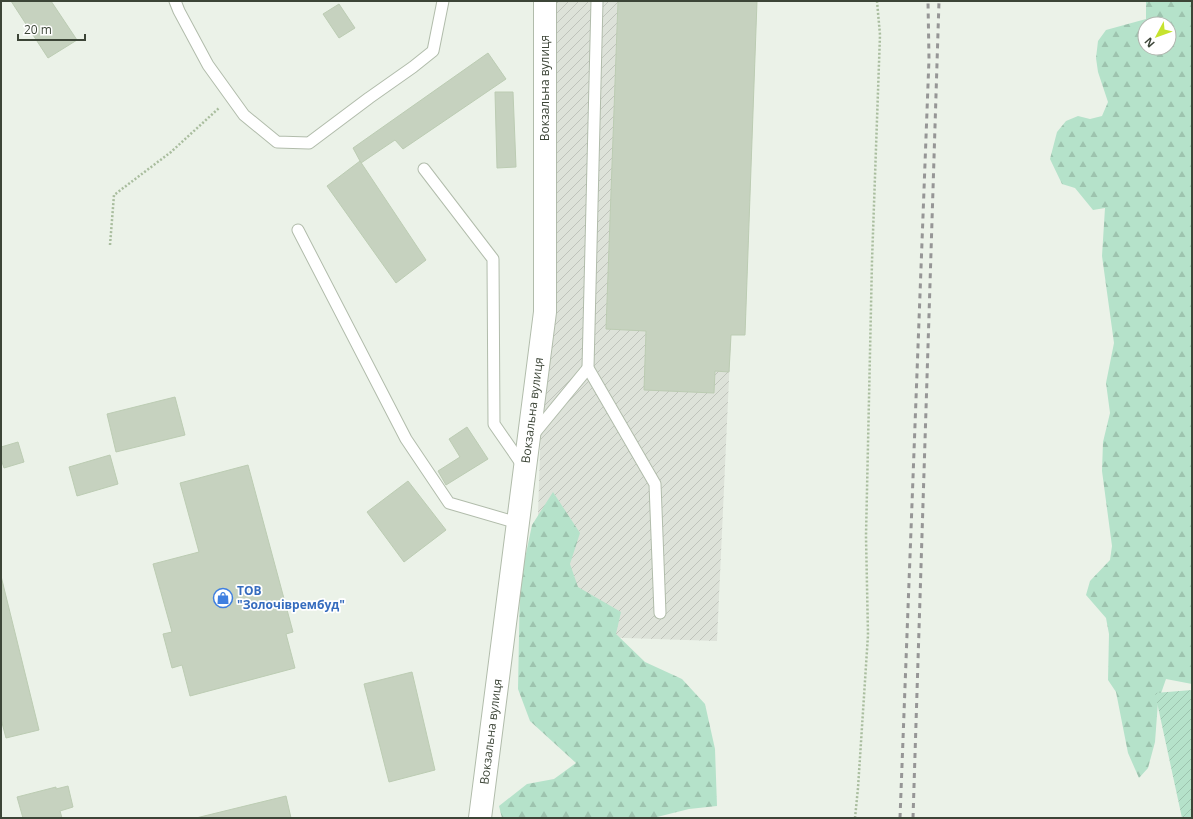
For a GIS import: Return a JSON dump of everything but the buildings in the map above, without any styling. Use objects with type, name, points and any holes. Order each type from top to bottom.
[{"type":"street","name":"Вокзальна вулиця","points":[[480,818],[545,312],[545,1]]},
{"type":"lane","points":[[175,1],[208,65],[244,115],[277,142],[309,143],[433,51],[443,1]]},
{"type":"lane","points":[[597,1],[588,368],[655,484],[660,613]]},
{"type":"lane","points":[[424,169],[493,259],[494,424],[525,468]]},
{"type":"lane","points":[[298,230],[406,439],[449,503],[518,523]]},
{"type":"lane","points":[[529,440],[588,368]]},
{"type":"path","points":[[855,818],[868,635],[866,528],[872,261],[880,35],[877,1]]},
{"type":"path","points":[[110,244],[114,196],[171,152],[231,97]]},
{"type":"shaded area","points":[[555,1],[757,1],[745,335],[731,335],[717,641],[534,635]]},
{"type":"green space","points":[[1146,1],[1192,1],[1192,684],[1166,679],[1158,702],[1155,742],[1148,768],[1139,778],[1128,753],[1116,692],[1108,680],[1109,634],[1106,618],[1086,595],[1090,581],[1110,560],[1112,546],[1102,471],[1103,442],[1110,413],[1106,383],[1114,343],[1102,256],[1105,208],[1093,210],[1075,188],[1062,184],[1050,159],[1057,132],[1066,121],[1078,116],[1090,119],[1102,116],[1108,102],[1098,72],[1096,58],[1098,41],[1106,30],[1137,21],[1137,56],[1177,56],[1177,16],[1146,16]]},
{"type":"green space","points":[[553,492],[580,533],[570,564],[578,587],[621,612],[616,634],[645,662],[682,679],[705,704],[715,749],[717,806],[689,809],[653,818],[502,818],[499,806],[527,784],[554,779],[576,763],[530,721],[518,689],[520,582],[532,525]]},
{"type":"green space","points":[[1192,690],[1192,818],[1182,818],[1155,693]]},
{"type":"railway","points":[[900,818],[929,59],[928,1]]},
{"type":"railway","points":[[913,818],[939,1]]},
{"type":"place","name":"ТОВ \"Золочіврембуд\"","points":[[223,598]]}]
